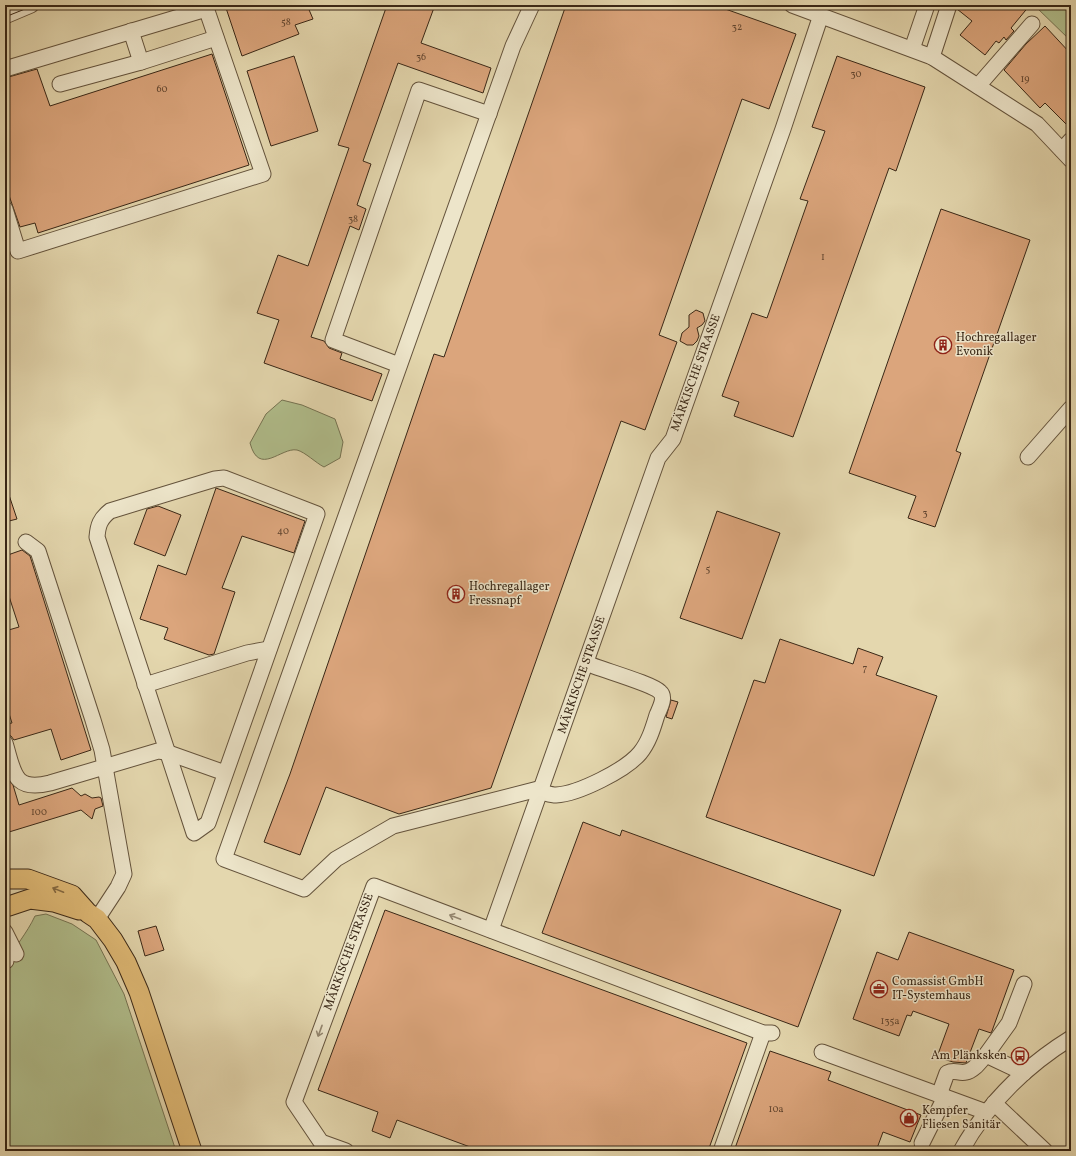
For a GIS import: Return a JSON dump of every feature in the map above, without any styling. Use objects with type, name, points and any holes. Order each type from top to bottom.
[{"type":"main road","points":[[5,879],[28,879],[72,896],[113,940],[126,962],[139,992],[192,1151]]},
{"type":"main road","points":[[5,882],[9,896],[7,912]]},
{"type":"main road","points":[[7,912],[30,899],[54,902],[92,916]]},
{"type":"street","points":[[10,11],[30,5]]},
{"type":"street","points":[[532,5],[513,46],[488,114],[224,859],[304,889],[336,859],[393,826],[542,790],[556,795],[578,789],[616,773],[639,754],[647,744],[663,698],[660,692],[650,686],[586,663]]},
{"type":"street","points":[[792,5],[932,56],[1037,124],[1068,150]]},
{"type":"street","points":[[912,49],[927,5]]},
{"type":"street","points":[[932,56],[949,5]]},
{"type":"street","points":[[5,69],[205,7],[263,174],[18,250],[5,209]]},
{"type":"street","name":"MÄRKISCHE STRASSE","points":[[346,1151],[321,1142],[294,1102],[374,886],[492,930],[532,811],[542,790],[658,458],[673,439],[783,129],[821,15]]},
{"type":"street","points":[[978,86],[1032,24]]},
{"type":"street","points":[[131,31],[141,62]]},
{"type":"street","points":[[60,84],[141,62],[216,38]]},
{"type":"street","points":[[399,365],[332,340],[418,90],[488,114]]},
{"type":"street","points":[[1028,457],[1071,408]]},
{"type":"street","points":[[215,478],[224,478],[316,514],[268,649],[208,822],[194,832],[166,752],[97,537],[98,526],[101,518],[110,511],[149,497],[215,478]]},
{"type":"street","points":[[26,542],[38,551],[94,720],[124,874],[118,887],[92,916]]},
{"type":"street","points":[[145,686],[247,653],[268,649]]},
{"type":"street","points":[[5,742],[16,776],[21,782],[28,786],[50,783],[158,751],[166,752],[224,773]]},
{"type":"street","points":[[492,930],[768,1033],[721,1151]]},
{"type":"street","points":[[5,932],[9,958]]},
{"type":"street","points":[[922,1143],[942,1096],[947,1073],[952,1070],[965,1073],[971,1070],[986,1055],[1009,1023],[1024,984]]},
{"type":"street","points":[[961,1151],[990,1108],[1024,1073],[1071,1038]]},
{"type":"street","points":[[822,1052],[942,1096],[990,1108],[1045,1151]]},
{"type":"street","points":[[986,1055],[1024,1073]]},
{"type":"green space","points":[[1071,5],[1071,41],[1035,6]]},
{"type":"green space","points":[[282,400],[302,405],[335,419],[343,442],[340,458],[324,467],[297,450],[291,450],[265,459],[259,458],[254,453],[250,443],[266,414]]},
{"type":"green space","points":[[46,914],[72,924],[96,940],[124,994],[176,1151],[5,1151],[5,963],[25,934],[35,916]]},
{"type":"building","points":[[225,5],[307,5],[313,19],[295,25],[299,34],[242,56]]},
{"type":"building","points":[[387,5],[435,5],[421,43],[491,68],[483,93],[398,63],[363,161],[371,164],[357,205],[366,209],[359,230],[350,226],[311,337],[324,341],[329,348],[342,353],[340,359],[382,374],[372,401],[264,363],[279,320],[257,313],[278,255],[308,266],[349,148],[338,145]]},
{"type":"building","name":"Hochregallager Fressnapf","points":[[566,5],[714,5],[796,34],[769,109],[742,99],[659,335],[677,342],[645,430],[621,421],[491,788],[399,814],[326,787],[300,855],[264,842],[290,774],[434,354],[444,357]]},
{"type":"building","points":[[958,5],[1030,5],[1011,28],[1014,31],[1006,40],[1004,37],[999,43],[996,41],[985,55],[960,35],[972,21],[957,9]]},
{"type":"building","points":[[1045,26],[1071,54],[1071,129],[1045,103],[1040,108],[1004,70],[1026,44]]},
{"type":"building","points":[[212,54],[249,165],[38,233],[35,223],[20,227],[5,184],[5,78],[37,69],[50,106]]},
{"type":"building","points":[[294,56],[318,131],[271,146],[247,71]]},
{"type":"building","points":[[837,56],[925,87],[896,171],[889,168],[793,437],[734,416],[739,402],[722,396],[752,313],[767,318],[808,201],[800,199],[825,131],[812,127]]},
{"type":"building","name":"Hochregallager Evonik","points":[[941,209],[1030,240],[956,451],[961,453],[935,527],[908,518],[916,496],[849,473]]},
{"type":"building","points":[[696,310],[703,313],[705,321],[697,328],[699,336],[697,341],[693,345],[687,345],[680,341],[682,333],[689,327],[689,315]]},
{"type":"building","points":[[216,488],[305,521],[294,553],[242,536],[222,588],[235,592],[214,654],[209,655],[164,639],[168,628],[140,619],[158,565],[186,575]]},
{"type":"building","points":[[7,489],[17,519],[5,522],[5,490]]},
{"type":"building","points":[[158,506],[181,515],[165,556],[134,544],[147,509]]},
{"type":"building","points":[[717,511],[780,533],[742,639],[680,618]]},
{"type":"building","points":[[22,550],[30,556],[91,750],[61,760],[51,729],[14,740],[11,736],[5,734],[5,724],[12,723],[5,701],[5,631],[19,627],[5,584],[5,556]]},
{"type":"building","points":[[780,639],[853,664],[858,648],[883,657],[876,675],[937,696],[874,876],[706,817],[754,680],[765,683]]},
{"type":"building","points":[[671,700],[678,702],[672,719],[666,717]]},
{"type":"building","points":[[5,774],[13,785],[19,805],[72,788],[81,796],[85,794],[92,798],[101,798],[103,806],[95,809],[92,819],[81,810],[9,832],[5,819]]},
{"type":"building","points":[[583,822],[620,836],[622,830],[841,910],[798,1027],[542,933]]},
{"type":"building","points":[[385,910],[747,1043],[708,1151],[481,1151],[397,1120],[390,1138],[372,1131],[378,1112],[318,1090]]},
{"type":"building","points":[[156,926],[164,950],[145,956],[138,931]]},
{"type":"building","points":[[909,932],[1014,970],[991,1033],[979,1029],[966,1063],[953,1062],[937,1057],[949,1024],[913,1011],[911,1016],[907,1015],[899,1036],[853,1019],[877,952],[898,960]]},
{"type":"building","points":[[770,1051],[831,1072],[828,1080],[921,1115],[910,1142],[883,1132],[876,1151],[734,1151]]},
{"type":"tram line","points":[[5,17],[35,5]]},
{"type":"place","name":"Hochregallager Evonik","points":[[943,345]]},
{"type":"place","name":"Hochregallager Fressnapf","points":[[456,594]]},
{"type":"place","name":"Comassist GmbH IT-Systemhaus","points":[[879,989]]},
{"type":"place","name":"Am Plänksken","points":[[1020,1056]]},
{"type":"place","name":"Kempfer Fliesen Sanitär","points":[[909,1118]]}]
